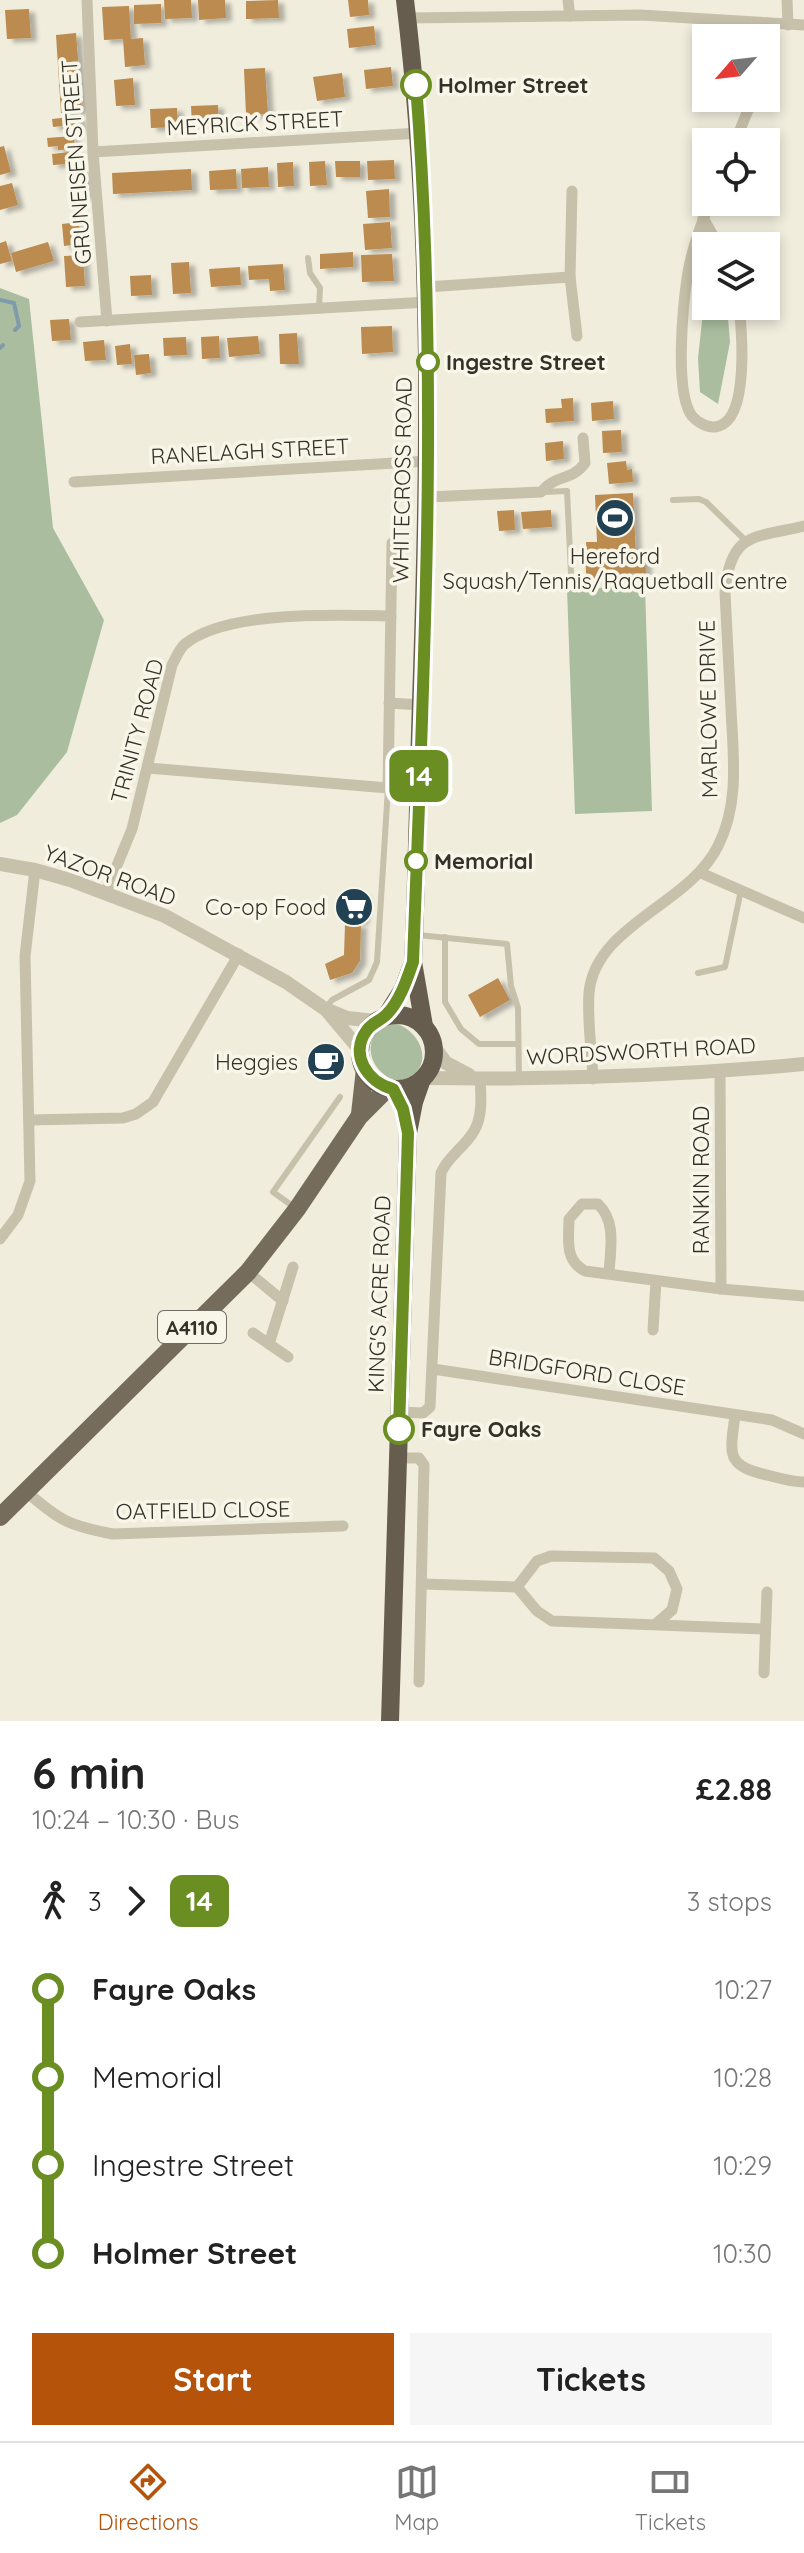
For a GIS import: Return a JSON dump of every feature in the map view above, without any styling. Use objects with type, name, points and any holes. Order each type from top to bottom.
[{"type":"highway","name":"WHITECROSS ROAD","points":[[406,9],[420,133],[427,294],[429,461],[413,962],[424,1026]]},
{"type":"highway","name":"WHITECROSS ROAD","points":[[381,1018],[403,989],[413,962]]},
{"type":"highway","points":[[407,1016],[424,1026],[434,1047],[433,1060],[422,1078],[408,1087],[391,1088],[377,1083],[365,1069],[360,1050],[364,1034],[381,1018],[407,1016]]},
{"type":"highway","name":"KING'S ACRE ROAD","points":[[390,1721],[408,1133],[422,1078]]},
{"type":"highway","name":"KING'S ACRE ROAD","points":[[391,1088],[403,1109],[408,1133]]},
{"type":"main road","name":"A4110","points":[[359,1117],[365,1069]]},
{"type":"main road","name":"A4110","points":[[0,1517],[28,1493],[70,1445],[248,1272],[297,1209],[359,1117],[391,1088]]},
{"type":"street","name":"GRUNEISEN STREET","points":[[87,0],[93,152],[107,321]]},
{"type":"street","points":[[568,0],[570,16]]},
{"type":"street","points":[[787,0],[788,25]]},
{"type":"street","points":[[406,9],[570,16],[641,15],[804,25]]},
{"type":"street","name":"MEYRICK STREET","points":[[93,152],[420,133]]},
{"type":"street","points":[[572,191],[570,277],[577,336]]},
{"type":"street","points":[[703,218],[711,232]]},
{"type":"street","points":[[699,232],[703,218]]},
{"type":"street","points":[[692,258],[688,272],[681,366],[683,392],[691,415],[700,424],[713,428],[725,424],[734,415],[741,378],[740,320]]},
{"type":"street","points":[[80,322],[319,308],[570,277]]},
{"type":"street","points":[[428,497],[541,492],[550,481],[577,473],[585,463],[583,438]]},
{"type":"street","name":"RANELAGH STREET","points":[[74,482],[429,461]]},
{"type":"street","points":[[746,541],[764,533],[804,526]]},
{"type":"street","name":"MARLOWE DRIVE","points":[[593,1079],[589,993],[595,968],[613,942],[701,873],[718,847],[728,821],[735,784],[725,593],[732,557],[746,541]]},
{"type":"street","points":[[148,768],[388,788],[392,543]]},
{"type":"street","name":"TRINITY ROAD","points":[[106,892],[132,829],[172,665],[181,647],[197,636],[235,624],[294,615],[391,616]]},
{"type":"street","points":[[389,703],[421,705]]},
{"type":"street","name":"YAZOR ROAD","points":[[0,864],[35,870],[106,892],[165,916],[239,954],[325,1009],[347,1018],[381,1018]]},
{"type":"street","points":[[0,1239],[18,1215],[30,1181],[25,956],[35,870]]},
{"type":"street","points":[[701,873],[804,918]]},
{"type":"street","points":[[30,1120],[123,1118],[136,1114],[153,1102],[239,954]]},
{"type":"street","name":"YAZOR ROAD","points":[[325,1009],[360,1050]]},
{"type":"street","name":"WORDSWORTH ROAD","points":[[434,1047],[446,1063],[457,1071],[480,1079]]},
{"type":"street","name":"WORDSWORTH ROAD","points":[[422,1078],[593,1079],[804,1064]]},
{"type":"street","name":"RANKIN ROAD","points":[[720,1072],[721,1289]]},
{"type":"street","points":[[400,1412],[423,1413],[430,1407],[441,1173],[444,1165],[475,1131],[482,1098],[480,1079]]},
{"type":"street","points":[[609,1274],[611,1223],[598,1204],[582,1204],[569,1219],[569,1255],[576,1267],[585,1271],[721,1289],[804,1296]]},
{"type":"street","points":[[269,1344],[293,1267]]},
{"type":"street","points":[[248,1272],[283,1301]]},
{"type":"street","points":[[653,1330],[656,1281]]},
{"type":"street","points":[[253,1333],[288,1357]]},
{"type":"street","name":"BRIDGFORD CLOSE","points":[[433,1369],[772,1420],[804,1434]]},
{"type":"street","points":[[735,1416],[730,1447],[744,1470],[804,1482]]},
{"type":"street","points":[[398,1458],[419,1458],[424,1465],[419,1682]]},
{"type":"street","name":"OATFIELD CLOSE","points":[[28,1493],[58,1518],[76,1528],[113,1534],[343,1526]]},
{"type":"street","points":[[517,1587],[537,1561],[551,1556],[654,1558],[669,1571],[677,1589],[672,1610],[657,1623]]},
{"type":"street","points":[[422,1584],[517,1587],[537,1611],[552,1621],[765,1629]]},
{"type":"street","points":[[764,1673],[767,1592]]},
{"type":"lane","points":[[308,258],[310,273],[320,288],[319,308]]},
{"type":"lane","points":[[541,492],[567,491],[571,573]]},
{"type":"lane","points":[[673,500],[699,499],[706,502],[722,514],[746,541]]},
{"type":"lane","points":[[325,1009],[332,1000],[369,980],[377,962],[388,788]]},
{"type":"lane","points":[[698,973],[725,967],[741,890]]},
{"type":"lane","points":[[414,935],[507,944],[511,986],[518,1008],[519,1079]]},
{"type":"lane","points":[[445,937],[445,1002],[461,1029],[479,1044],[518,1044]]},
{"type":"lane","points":[[297,1209],[273,1192],[340,1097]]},
{"type":"green space","points":[[0,288],[29,299],[53,528],[104,620],[67,752],[17,815],[0,823]]},
{"type":"green space","points":[[702,320],[728,320],[730,342],[718,404],[700,392],[698,358]]},
{"type":"green space","points":[[645,586],[652,811],[575,814],[567,589]]},
{"type":"green space","points":[[395,1023],[415,1036],[422,1055],[416,1072],[394,1081],[375,1064],[371,1043],[379,1027]]},
{"type":"building","points":[[164,0],[191,0],[192,18],[165,19]]},
{"type":"building","points":[[198,0],[225,0],[226,18],[199,20]]},
{"type":"building","points":[[278,0],[279,18],[246,19],[246,1]]},
{"type":"building","points":[[348,0],[368,0],[369,15],[350,17]]},
{"type":"building","points":[[161,4],[161,23],[134,24],[134,5]]},
{"type":"building","points":[[129,6],[131,39],[143,38],[145,65],[125,67],[123,39],[104,40],[102,7]]},
{"type":"building","points":[[29,9],[31,38],[7,39],[5,10]]},
{"type":"building","points":[[374,26],[376,45],[349,48],[347,29]]},
{"type":"building","points":[[76,33],[82,111],[61,113],[56,35]]},
{"type":"building","points":[[391,67],[393,86],[366,89],[364,70]]},
{"type":"building","points":[[265,68],[268,114],[246,115],[244,69]]},
{"type":"building","points":[[342,73],[345,97],[317,101],[313,77]]},
{"type":"building","points":[[133,78],[135,105],[116,106],[114,80]]},
{"type":"building","points":[[218,105],[219,124],[192,125],[191,106]]},
{"type":"building","points":[[177,108],[178,127],[151,128],[150,109]]},
{"type":"building","points":[[79,116],[81,129],[63,131],[63,126],[53,127],[52,119]]},
{"type":"building","points":[[74,136],[75,149],[48,147],[47,138]]},
{"type":"building","points":[[4,146],[11,172],[0,175],[0,147]]},
{"type":"building","points":[[78,151],[79,163],[53,165],[52,154]]},
{"type":"building","points":[[394,160],[395,179],[368,180],[367,161]]},
{"type":"building","points":[[325,161],[327,185],[310,186],[309,162]]},
{"type":"building","points":[[335,161],[360,161],[360,177],[336,177]]},
{"type":"building","points":[[293,162],[294,186],[278,187],[277,163]]},
{"type":"building","points":[[268,167],[269,187],[242,188],[241,169]]},
{"type":"building","points":[[70,169],[84,169],[86,196],[72,196]]},
{"type":"building","points":[[191,169],[192,190],[113,194],[112,173]]},
{"type":"building","points":[[236,169],[237,189],[210,190],[209,171]]},
{"type":"building","points":[[12,183],[18,205],[0,210],[0,186]]},
{"type":"building","points":[[389,189],[390,217],[368,218],[366,191]]},
{"type":"building","points":[[79,222],[81,244],[64,246],[62,224]]},
{"type":"building","points":[[390,222],[392,248],[365,250],[363,224]]},
{"type":"building","points":[[6,241],[12,261],[0,264],[0,243]]},
{"type":"building","points":[[48,242],[54,261],[16,272],[11,253]]},
{"type":"building","points":[[353,252],[353,267],[320,269],[320,254]]},
{"type":"building","points":[[392,254],[394,281],[362,282],[361,255]]},
{"type":"building","points":[[83,255],[85,286],[66,287],[64,256]]},
{"type":"building","points":[[189,262],[191,293],[173,294],[171,263]]},
{"type":"building","points":[[283,264],[285,290],[270,291],[269,279],[249,280],[248,266]]},
{"type":"building","points":[[240,267],[241,285],[211,287],[209,269]]},
{"type":"building","points":[[151,275],[152,295],[131,296],[130,276]]},
{"type":"building","points":[[69,319],[71,340],[52,341],[50,320]]},
{"type":"building","points":[[392,326],[393,352],[362,354],[361,327]]},
{"type":"building","points":[[297,333],[299,364],[280,364],[279,334]]},
{"type":"building","points":[[219,336],[220,358],[202,359],[201,337]]},
{"type":"building","points":[[258,336],[260,354],[229,357],[227,338]]},
{"type":"building","points":[[186,337],[187,355],[164,356],[163,338]]},
{"type":"building","points":[[104,340],[106,360],[85,361],[83,342]]},
{"type":"building","points":[[130,344],[132,364],[117,365],[115,346]]},
{"type":"building","points":[[149,354],[151,373],[136,375],[134,355]]},
{"type":"building","points":[[573,398],[574,421],[546,423],[545,409],[562,408],[561,399]]},
{"type":"building","points":[[613,401],[614,419],[592,421],[591,403]]},
{"type":"building","points":[[621,430],[622,452],[603,453],[602,431]]},
{"type":"building","points":[[563,441],[564,459],[546,461],[545,443]]},
{"type":"building","points":[[626,461],[627,470],[632,469],[633,482],[609,484],[607,463]]},
{"type":"building","name":"Hereford Squash/Tennis/Raquetball Centre","points":[[633,493],[636,556],[645,555],[646,573],[614,574],[614,578],[586,580],[586,567],[581,567],[581,558],[587,558],[586,542],[597,542],[595,495]]},
{"type":"building","points":[[514,510],[515,530],[499,531],[497,511]]},
{"type":"building","points":[[551,510],[552,527],[523,529],[521,512]]},
{"type":"building","name":"Co-op Food","points":[[345,893],[364,893],[363,921],[344,920]]},
{"type":"building","points":[[345,924],[361,924],[360,961],[352,973],[330,980],[325,964],[344,955]]},
{"type":"building","points":[[498,978],[510,1000],[480,1017],[468,995]]},
{"type":"waterway","points":[[0,300],[14,303],[19,326],[15,330]]},
{"type":"waterway","points":[[0,348],[3,345]]},
{"type":"bus line","name":"14","points":[[399,1429],[408,1133],[403,1109],[393,1089],[371,1078],[362,1065],[360,1050],[364,1034],[376,1021],[386,1016],[403,989],[413,962],[429,461],[427,287],[416,85]]},
{"type":"place","name":"Holmer Street","points":[[416,85]]},
{"type":"place","name":"Ingestre Street","points":[[428,362]]},
{"type":"place","name":"Hereford Squash/Tennis/Raquetball Centre","points":[[615,518]]},
{"type":"place","name":"Memorial","points":[[416,861]]},
{"type":"place","name":"Co-op Food","points":[[354,907]]},
{"type":"place","name":"Heggies","points":[[326,1062]]},
{"type":"place","name":"Fayre Oaks","points":[[399,1429]]}]
